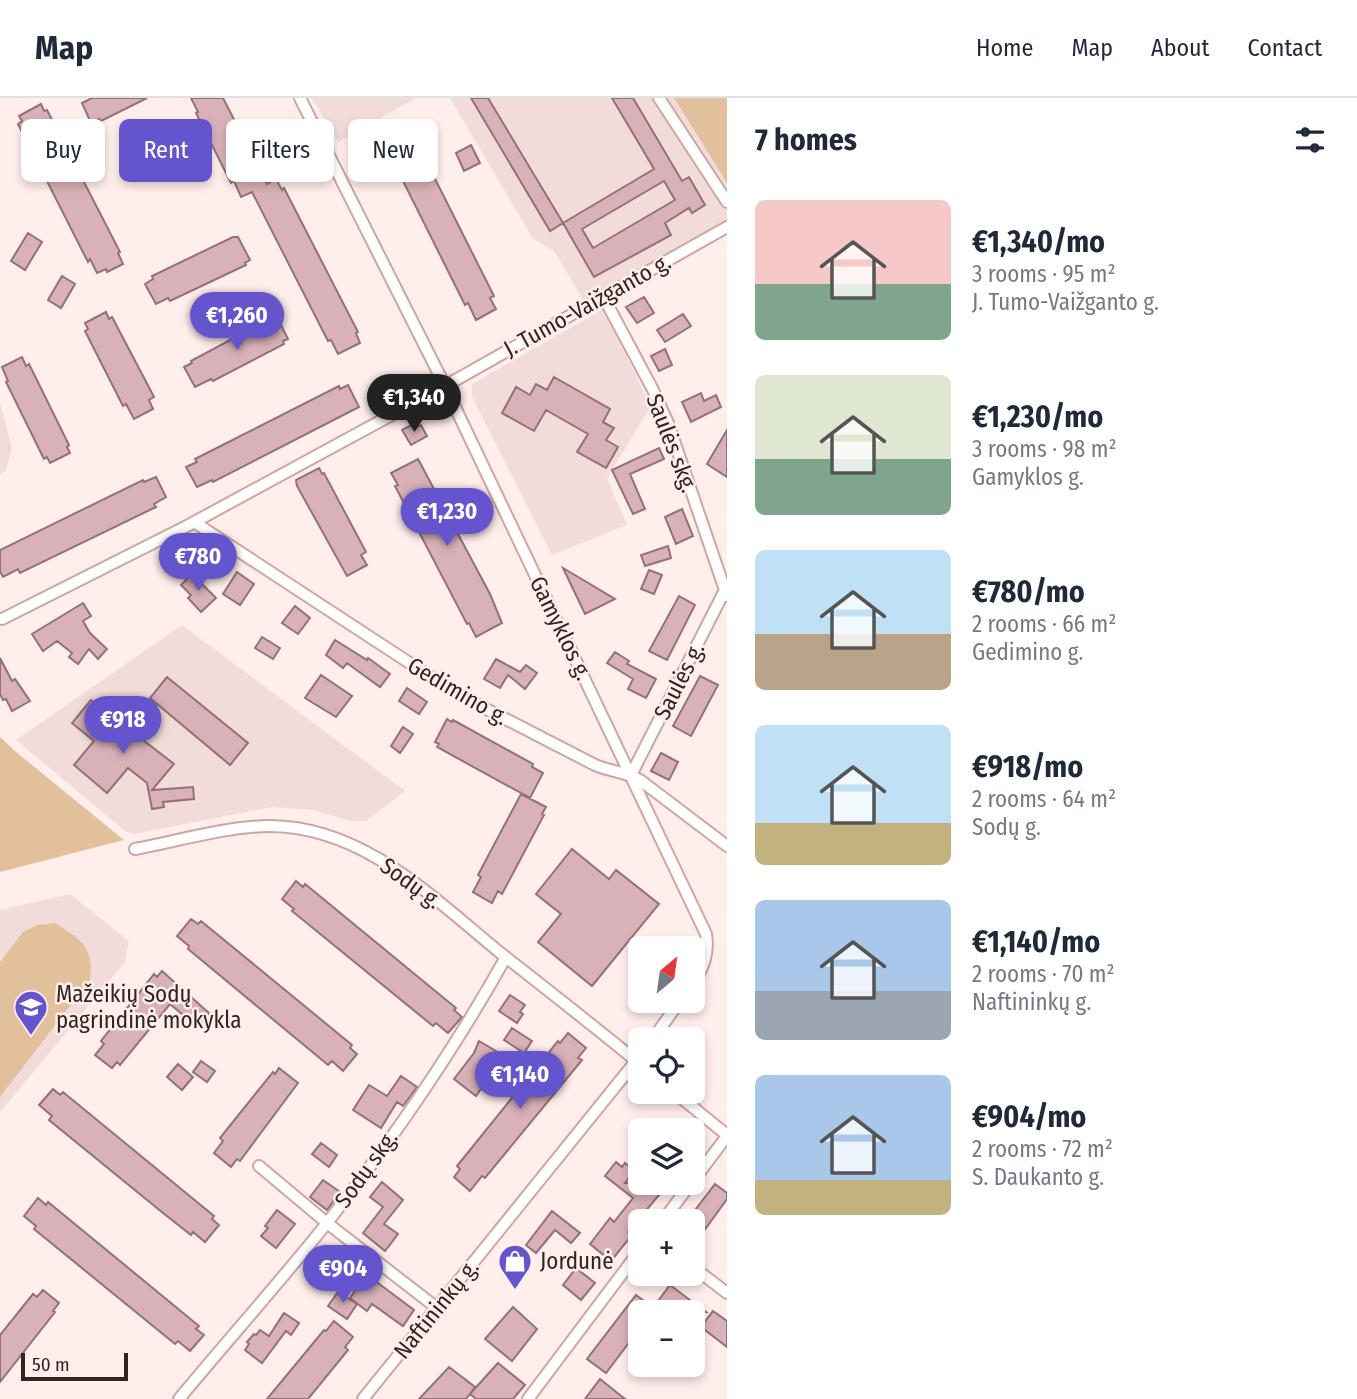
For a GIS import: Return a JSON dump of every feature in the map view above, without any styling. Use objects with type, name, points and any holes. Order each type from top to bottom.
[{"type":"street","name":"Gamyklos g.","points":[[300,98],[445,386],[706,934],[708,949],[705,960]]},
{"type":"street","points":[[659,98],[727,202]]},
{"type":"street","name":"J. Tumo-Vaižganto g.","points":[[2,619],[194,523],[727,227]]},
{"type":"street","name":"Saulės skg.","points":[[603,296],[668,423],[726,591]]},
{"type":"street","name":"Gedimino g.","points":[[194,523],[457,694],[595,765],[611,772],[631,775],[727,846]]},
{"type":"street","name":"Saulės g.","points":[[631,775],[726,591]]},
{"type":"street","name":"Sodų g.","points":[[135,849],[246,828],[272,826],[319,832],[375,856],[400,872],[628,1051]]},
{"type":"street","name":"Sodų skg.","points":[[179,1399],[327,1223],[433,1078],[478,1008],[506,957]]},
{"type":"street","name":"Naftininkų g.","points":[[363,1399],[628,1074]]},
{"type":"street","points":[[688,1104],[727,1136],[705,1165]]},
{"type":"street","points":[[258,1166],[437,1308]]},
{"type":"street","points":[[532,1398],[628,1266]]},
{"type":"street","points":[[705,1276],[727,1293]]},
{"type":"shaded area","points":[[312,98],[416,98],[379,119],[348,119],[348,136],[338,142],[334,135],[334,119],[324,119]]},
{"type":"shaded area","points":[[450,98],[674,98],[727,183],[727,221],[584,301],[554,251],[533,239]]},
{"type":"shaded area","points":[[674,98],[727,98],[727,183]]},
{"type":"shaded area","points":[[603,309],[651,406],[607,478],[627,525],[552,555],[472,397],[472,384]]},
{"type":"shaded area","points":[[0,403],[12,448],[6,471],[0,474]]},
{"type":"shaded area","points":[[182,625],[405,791],[366,821],[351,821],[313,810],[272,807],[134,834],[125,831],[16,740]]},
{"type":"shaded area","points":[[0,737],[16,752],[124,840],[0,872]]},
{"type":"shaded area","name":"Mažeikių Sodų pagrindinė mokykla","points":[[70,894],[129,941],[125,962],[0,1112],[0,910]]},
{"type":"shaded area","points":[[55,923],[84,945],[90,959],[90,980],[0,1097],[0,962],[23,932],[38,925]]},
{"type":"building","points":[[92,98],[147,98],[105,119],[89,119],[82,103]]},
{"type":"building","points":[[191,98],[223,98],[234,119],[226,119],[226,173],[212,145],[212,119],[199,119],[196,113],[198,112]]},
{"type":"building","points":[[471,98],[488,98],[563,223],[550,231]]},
{"type":"building","points":[[612,98],[633,98],[682,181],[689,177],[705,205],[692,213],[689,208],[665,223],[671,235],[594,277],[563,223],[654,169]],"holes":[[[664,181],[675,200],[593,248],[582,229]]]},
{"type":"building","points":[[41,104],[52,119],[21,119],[19,116]]},
{"type":"building","points":[[471,145],[480,163],[464,171],[456,153]]},
{"type":"building","points":[[47,182],[84,182],[120,252],[118,253],[123,264],[107,272],[106,269],[97,273],[90,259],[88,262]]},
{"type":"building","points":[[234,182],[278,182],[282,190],[284,188],[358,332],[356,333],[360,343],[338,354],[331,340],[328,341],[252,192],[241,197]]},
{"type":"building","points":[[404,182],[437,182],[494,296],[490,298],[496,309],[476,320],[468,303],[465,305]]},
{"type":"building","points":[[28,233],[42,242],[25,270],[11,261]]},
{"type":"building","points":[[238,237],[250,260],[246,265],[170,301],[168,298],[156,304],[145,284],[153,279],[152,276]]},
{"type":"building","points":[[62,276],[75,284],[61,308],[48,300]]},
{"type":"building","points":[[644,297],[654,313],[637,323],[626,307]]},
{"type":"building","points":[[106,312],[109,319],[112,317],[154,397],[149,400],[153,409],[134,419],[126,404],[123,406],[85,331],[88,329],[85,323]]},
{"type":"building","points":[[683,314],[691,326],[665,342],[657,330]]},
{"type":"building","points":[[271,318],[273,321],[278,319],[288,339],[283,341],[284,344],[213,381],[211,379],[195,387],[184,367]]},
{"type":"building","points":[[665,349],[672,365],[659,371],[651,356]]},
{"type":"building","points":[[22,357],[26,366],[29,364],[69,445],[67,447],[70,453],[50,463],[47,457],[44,459],[6,382],[8,381],[2,367]]},
{"type":"building","points":[[554,377],[610,409],[603,422],[614,428],[606,440],[618,447],[606,468],[577,452],[588,434],[546,410],[534,431],[502,413],[516,387],[530,395],[536,384],[547,390]]},
{"type":"building","points":[[348,385],[359,407],[213,482],[212,480],[197,487],[186,467],[197,462],[195,459],[339,386],[340,389]]},
{"type":"building","points":[[701,393],[704,401],[716,395],[721,407],[691,422],[682,402]]},
{"type":"building","points":[[415,423],[417,427],[421,425],[427,436],[411,445],[402,430]]},
{"type":"building","points":[[727,430],[727,477],[707,464]]},
{"type":"building","points":[[659,448],[664,459],[630,474],[645,509],[633,514],[612,470]]},
{"type":"building","points":[[418,459],[490,594],[502,623],[476,637],[395,486],[398,485],[391,473]]},
{"type":"building","points":[[319,468],[366,552],[361,555],[367,565],[347,576],[297,486],[296,480]]},
{"type":"building","points":[[156,477],[166,497],[154,504],[156,507],[20,573],[18,569],[3,577],[0,571],[0,550],[143,480],[144,482]]},
{"type":"building","points":[[682,509],[693,536],[676,544],[665,517]]},
{"type":"building","points":[[199,545],[208,559],[189,570],[181,556]]},
{"type":"building","points":[[668,546],[671,558],[645,566],[641,555]]},
{"type":"building","points":[[563,568],[615,599],[585,614]]},
{"type":"building","points":[[649,570],[662,575],[654,594],[641,589]]},
{"type":"building","points":[[237,572],[254,584],[240,605],[223,594]]},
{"type":"building","points":[[192,574],[216,598],[201,612],[188,598],[191,595],[181,585]]},
{"type":"building","points":[[679,596],[695,605],[667,660],[649,651]]},
{"type":"building","points":[[83,603],[91,616],[83,621],[90,633],[107,649],[98,659],[89,649],[78,664],[69,657],[72,653],[57,641],[43,651],[32,634]]},
{"type":"building","points":[[295,606],[310,618],[298,634],[282,623]]},
{"type":"building","points":[[262,637],[280,648],[273,659],[255,648]]},
{"type":"building","points":[[335,640],[390,674],[380,687],[347,663],[343,668],[326,655]]},
{"type":"building","points":[[615,652],[629,661],[627,664],[656,679],[646,698],[628,689],[633,679],[607,663]]},
{"type":"building","points":[[0,658],[12,681],[15,679],[30,701],[12,711],[0,694]]},
{"type":"building","points":[[496,659],[520,672],[526,665],[537,673],[525,689],[508,675],[500,688],[484,679]]},
{"type":"building","points":[[321,675],[352,696],[336,717],[305,698]]},
{"type":"building","points":[[700,676],[718,685],[691,736],[673,726]]},
{"type":"building","points":[[167,677],[248,743],[230,765],[150,698]]},
{"type":"building","points":[[407,688],[427,702],[419,714],[399,701]]},
{"type":"building","points":[[91,700],[174,764],[152,790],[193,787],[194,799],[163,802],[164,807],[152,809],[147,783],[128,768],[107,793],[74,765],[94,741],[72,723]]},
{"type":"building","points":[[447,719],[533,764],[532,767],[543,773],[530,798],[437,747],[439,744],[435,742]]},
{"type":"building","points":[[403,727],[413,734],[400,753],[391,746]]},
{"type":"building","points":[[661,753],[678,762],[669,780],[651,771]]},
{"type":"building","points":[[521,794],[546,807],[542,814],[544,815],[502,894],[498,891],[492,903],[473,892],[481,877],[478,875]]},
{"type":"building","points":[[572,849],[609,879],[616,870],[659,904],[633,936],[628,936],[628,942],[592,986],[538,942],[561,914],[536,894]]},
{"type":"building","points":[[296,881],[303,887],[305,884],[456,1008],[454,1010],[462,1017],[448,1033],[436,1023],[433,1026],[292,911],[294,909],[282,899]]},
{"type":"building","points":[[191,919],[198,924],[201,921],[352,1045],[350,1048],[357,1054],[343,1071],[332,1061],[328,1065],[188,949],[189,946],[177,936]]},
{"type":"building","points":[[162,971],[209,1013],[197,1027],[170,1004],[120,1065],[117,1062],[112,1068],[95,1055],[104,1044],[101,1041],[154,974],[157,977]]},
{"type":"building","points":[[510,995],[525,1005],[517,1023],[499,1011]]},
{"type":"building","points":[[512,1028],[532,1041],[524,1053],[504,1040]]},
{"type":"building","points":[[568,1033],[586,1048],[578,1058],[582,1060],[485,1178],[482,1176],[470,1191],[454,1177],[460,1169],[457,1166],[558,1041],[560,1043]]},
{"type":"building","points":[[479,1041],[496,1051],[479,1079],[485,1083],[476,1096],[454,1079],[474,1053]]},
{"type":"building","points":[[201,1061],[215,1071],[207,1082],[193,1072]]},
{"type":"building","points":[[178,1064],[193,1077],[182,1090],[167,1077]]},
{"type":"building","points":[[279,1068],[298,1083],[240,1161],[237,1159],[231,1167],[214,1153],[223,1141],[220,1138]]},
{"type":"building","points":[[401,1076],[417,1087],[403,1106],[397,1102],[381,1128],[353,1110],[369,1085],[387,1096]]},
{"type":"building","points":[[53,1089],[60,1095],[63,1092],[214,1216],[212,1219],[219,1225],[205,1242],[193,1232],[191,1235],[49,1120],[52,1116],[39,1105]]},
{"type":"building","points":[[321,1143],[337,1155],[329,1167],[312,1154]]},
{"type":"building","points":[[616,1162],[622,1167],[625,1163],[628,1166],[628,1179],[625,1183],[628,1183],[628,1194],[605,1176]]},
{"type":"building","points":[[323,1180],[340,1192],[327,1210],[310,1197]]},
{"type":"building","points":[[382,1182],[403,1200],[384,1224],[398,1234],[385,1251],[363,1233],[383,1207],[370,1197]]},
{"type":"building","points":[[715,1184],[727,1193],[727,1199],[705,1229],[705,1209],[696,1209]]},
{"type":"building","points":[[629,1195],[659,1195],[647,1209],[628,1209],[628,1240],[611,1261],[590,1244],[610,1218],[614,1222],[633,1198]]},
{"type":"building","points":[[38,1198],[46,1205],[48,1202],[199,1326],[196,1329],[204,1335],[190,1351],[178,1341],[175,1344],[34,1229],[36,1226],[24,1216]]},
{"type":"building","points":[[277,1210],[295,1224],[276,1248],[261,1236]]},
{"type":"building","points":[[552,1211],[580,1233],[571,1243],[555,1230],[536,1253],[526,1245]]},
{"type":"building","points":[[326,1246],[342,1257],[330,1275],[314,1265]]},
{"type":"building","points":[[576,1268],[595,1283],[581,1300],[563,1285]]},
{"type":"building","points":[[370,1277],[414,1310],[403,1326],[372,1304],[367,1311],[350,1298],[360,1284],[364,1287]]},
{"type":"building","points":[[671,1286],[690,1300],[659,1300]]},
{"type":"building","points":[[43,1290],[59,1303],[53,1311],[55,1312],[0,1382],[0,1335],[33,1294],[37,1297]]},
{"type":"building","points":[[338,1292],[357,1304],[347,1319],[328,1306]]},
{"type":"building","points":[[628,1305],[628,1344],[606,1373],[587,1359]]},
{"type":"building","points":[[513,1307],[537,1329],[512,1361],[485,1339]]},
{"type":"building","points":[[713,1311],[727,1321],[727,1347],[705,1330],[705,1322]]},
{"type":"building","points":[[284,1313],[299,1323],[291,1335],[286,1331],[262,1363],[245,1350],[249,1344],[247,1342],[260,1330],[269,1336]]},
{"type":"building","points":[[334,1321],[353,1337],[345,1347],[348,1350],[308,1399],[267,1399],[324,1330]]},
{"type":"building","points":[[498,1363],[525,1385],[513,1399],[476,1399],[470,1394]]},
{"type":"building","points":[[449,1367],[475,1387],[466,1399],[419,1399]]},
{"type":"building","points":[[600,1379],[625,1399],[585,1399]]},
{"type":"place","name":"Mažeikių Sodų pagrindinė mokykla","points":[[31,1037]]},
{"type":"place","name":"Jordunė","points":[[515,1291]]}]
